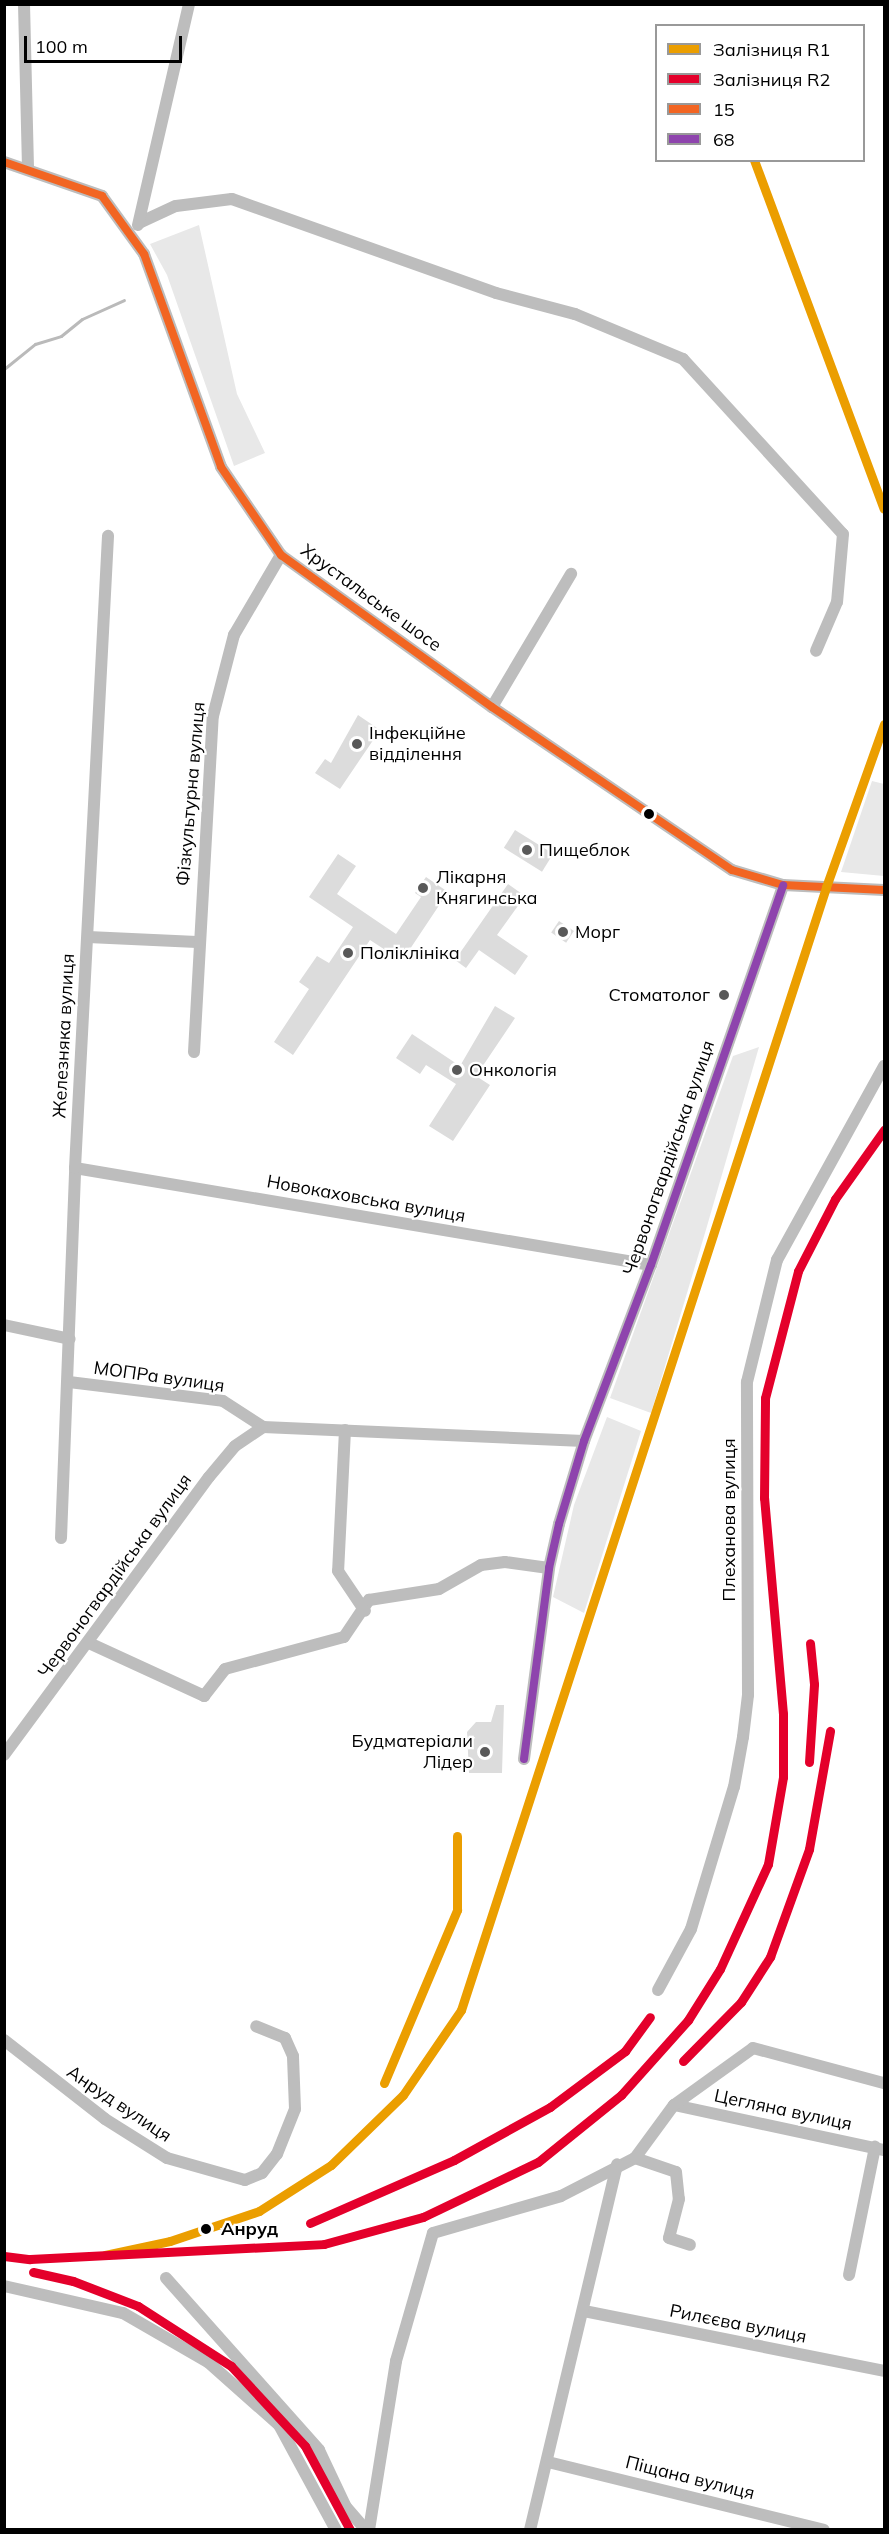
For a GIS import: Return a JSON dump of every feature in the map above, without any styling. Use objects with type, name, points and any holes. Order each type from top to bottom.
[{"type":"street","points":[[24,4],[28,166]]},
{"type":"street","points":[[141,222],[189,4]]},
{"type":"street","name":"Хрустальське шосе","points":[[4,162],[28,166],[102,196],[130,234],[144,254],[221,467],[281,555],[492,707],[732,870],[783,885],[885,890]]},
{"type":"street","points":[[130,234],[141,222],[176,206],[232,199],[496,293],[575,314],[683,359],[843,534],[837,602],[816,651]]},
{"type":"street","name":"Железняка вулиця","points":[[61,1538],[69,1382],[75,1168],[108,536]]},
{"type":"street","name":"Фізкультурна вулиця","points":[[194,1052],[197,942],[213,716],[234,635],[281,555]]},
{"type":"street","points":[[492,707],[571,574]]},
{"type":"street","name":"Червоногвардійська вулиця","points":[[524,1759],[549,1568],[584,1441],[651,1265],[783,885]]},
{"type":"street","points":[[88,937],[197,942]]},
{"type":"street","name":"Плеханова вулиця","points":[[658,1990],[691,1929],[734,1787],[743,1737],[748,1695],[747,1382],[781,1251],[885,1066]]},
{"type":"street","name":"Новокаховська вулиця","points":[[75,1168],[651,1265]]},
{"type":"street","points":[[4,1325],[70,1339]]},
{"type":"street","name":"МОПРа вулиця","points":[[69,1382],[223,1401],[263,1427]]},
{"type":"street","points":[[263,1427],[584,1441]]},
{"type":"street","name":"Червоногвардійська вулиця","points":[[8,1747],[89,1643],[209,1477],[236,1446],[263,1427]]},
{"type":"street","points":[[345,1430],[338,1571],[365,1611]]},
{"type":"street","points":[[89,1643],[204,1696],[225,1669],[345,1637],[365,1611],[369,1600],[440,1589],[481,1565],[505,1562],[549,1568]]},
{"type":"street","name":"Анруд вулиця","points":[[4,2040],[105,2119],[167,2158],[245,2180],[262,2174],[277,2154],[296,2099],[294,2056],[285,2038],[256,2026]]},
{"type":"street","points":[[367,2529],[396,2361],[433,2233],[561,2196],[617,2164],[635,2158],[674,2105],[753,2048],[885,2083]]},
{"type":"street","name":"Цегляна вулиця","points":[[674,2105],[880,2149]]},
{"type":"street","points":[[849,2275],[880,2149]]},
{"type":"street","points":[[635,2158],[676,2172],[679,2199],[669,2238],[690,2245]]},
{"type":"street","points":[[530,2529],[584,2311],[617,2164]]},
{"type":"street","points":[[166,2278],[319,2450],[346,2507],[367,2529]]},
{"type":"street","points":[[4,2286],[123,2313],[208,2362],[279,2425],[336,2529]]},
{"type":"street","name":"Рилєєва вулиця","points":[[584,2311],[885,2371]]},
{"type":"street","name":"Піщана вулиця","points":[[548,2462],[824,2529]]},
{"type":"shaded area","points":[[199,225],[237,394],[265,453],[234,466],[167,275],[150,244]]},
{"type":"shaded area","points":[[872,781],[884,784],[884,876],[841,872]]},
{"type":"shaded area","points":[[759,1047],[651,1413],[610,1398],[733,1056]]},
{"type":"shaded area","points":[[607,1417],[641,1431],[584,1613],[553,1597],[574,1505]]},
{"type":"building","name":"Інфекційне відділення","points":[[358,715],[380,730],[340,789],[315,773],[325,759],[331,763]]},
{"type":"building","name":"Пищеблок","points":[[515,830],[553,854],[542,872],[504,848]]},
{"type":"building","name":"Поліклініка","points":[[338,854],[356,866],[337,894],[396,934],[421,897],[415,893],[426,877],[448,892],[402,961],[370,940],[293,1055],[274,1042],[309,989],[299,982],[317,956],[329,963],[353,927],[309,897]]},
{"type":"building","points":[[508,884],[525,896],[497,935],[528,956],[515,975],[479,950],[466,968],[455,960]]},
{"type":"building","name":"Морг","points":[[559,921],[574,931],[566,943],[551,933]]},
{"type":"building","name":"Онкологія","points":[[495,1006],[515,1018],[476,1076],[490,1085],[453,1141],[429,1126],[456,1084],[426,1065],[420,1074],[396,1058],[412,1034],[460,1066]]},
{"type":"building","name":"Будматеріали Лідер","points":[[496,1705],[504,1705],[502,1773],[469,1773],[467,1732],[476,1722],[491,1722]]},
{"type":"waterway","points":[[4,369],[35,344],[61,336],[82,319],[124,300]]},
{"type":"rail line","name":"R1","points":[[755,162],[884,509]]},
{"type":"rail line","name":"R1","points":[[105,2255],[170,2241],[259,2211],[331,2165],[403,2095],[461,2010],[826,887],[884,724]]},
{"type":"rail line","name":"R2","points":[[4,2256],[30,2259],[324,2244],[423,2217],[538,2162],[621,2095],[688,2020],[720,1969],[768,1864],[783,1777],[783,1714],[764,1498],[765,1398],[798,1271],[835,1199],[884,1130]]},
{"type":"rail line","name":"R2","points":[[809,1762],[814,1684],[810,1643]]},
{"type":"rail line","name":"R2","points":[[683,2061],[741,2002],[770,1957],[809,1849],[830,1731]]},
{"type":"rail line","name":"R1","points":[[384,2083],[457,1910],[457,1836]]},
{"type":"rail line","name":"R2","points":[[310,2223],[454,2160],[550,2107],[625,2051],[650,2017]]},
{"type":"rail line","name":"R2","points":[[33,2272],[73,2281],[138,2306],[231,2366],[305,2446],[350,2530]]},
{"type":"transit line","name":"15","points":[[4,162],[102,196],[144,254],[221,467],[281,555],[492,707],[732,870],[783,885],[884,890]]},
{"type":"transit line","name":"68","points":[[524,1759],[549,1568],[559,1524],[584,1441],[651,1265],[783,885]]},
{"type":"place","name":"Інфекційне відділення","points":[[357,744]]},
{"type":"place","name":"Пищеблок","points":[[527,850]]},
{"type":"place","name":"Лікарня Княгинська","points":[[423,888]]},
{"type":"place","name":"Морг","points":[[563,932]]},
{"type":"place","name":"Поліклініка","points":[[348,953]]},
{"type":"place","name":"Стоматолог","points":[[724,995]]},
{"type":"place","name":"Онкологія","points":[[457,1070]]},
{"type":"place","name":"Будматеріали Лідер","points":[[485,1752]]},
{"type":"place","name":"Анруд","points":[[206,2229]]}]
